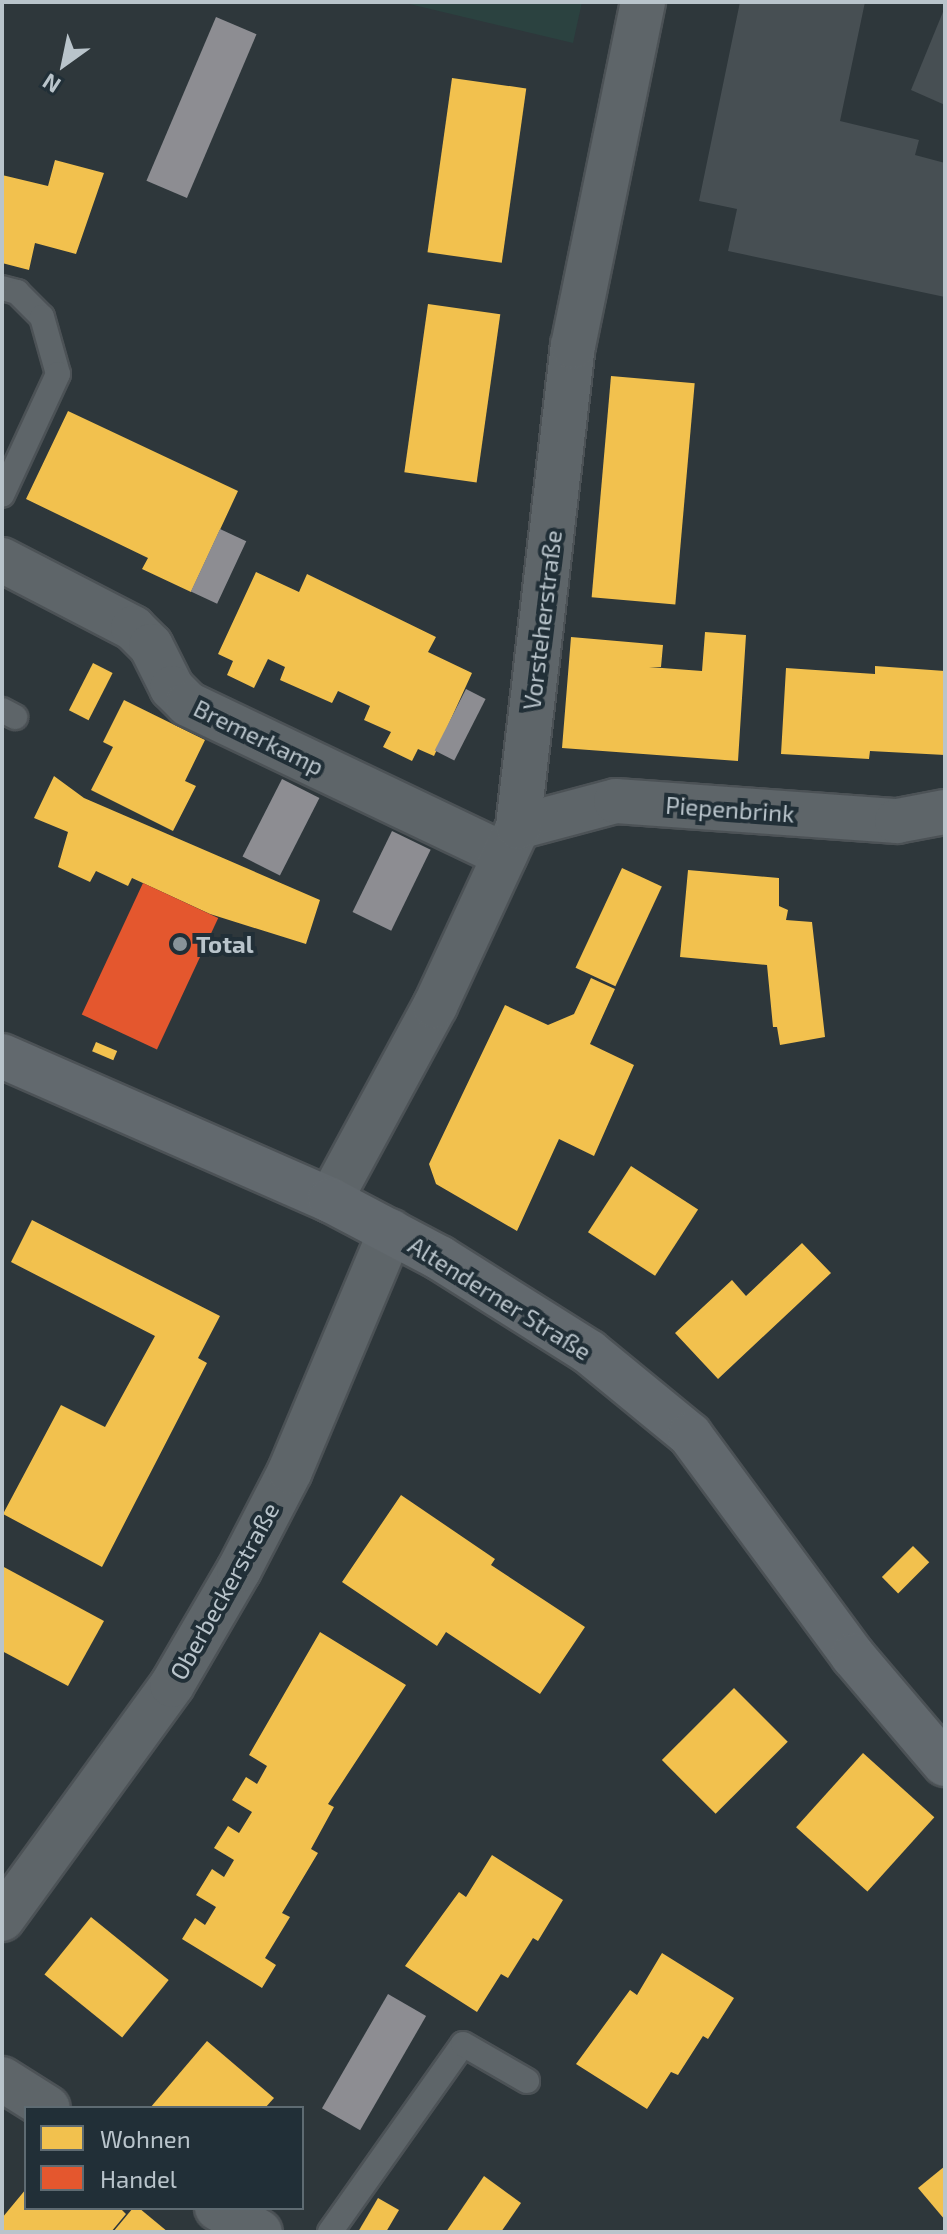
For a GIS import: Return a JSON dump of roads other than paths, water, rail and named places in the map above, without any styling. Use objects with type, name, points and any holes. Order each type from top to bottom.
[{"type":"main road","name":"Altenderner Straße","points":[[2,1056],[330,1200],[391,1231],[535,1314],[690,1435],[853,1656],[945,1764]]},
{"type":"street","name":"Vorsteherstraße","points":[[330,1200],[435,1006],[512,841],[573,346],[643,2]]},
{"type":"street","name":"Bremerkamp","points":[[2,560],[133,628],[151,646],[172,688],[188,704],[512,841]]},
{"type":"street","name":"Piepenbrink","points":[[512,841],[616,801],[897,821],[945,812]]},
{"type":"street","name":"Oberbeckerstraße","points":[[2,1919],[172,1685],[239,1570],[290,1471],[391,1231]]},
{"type":"street","points":[[2,2079],[45,2106]]},
{"type":"street","points":[[221,2210],[260,2232]]},
{"type":"lane","points":[[2,288],[17,292],[42,317],[58,374],[2,495]]},
{"type":"lane","points":[[330,2232],[463,2044],[527,2081]]},
{"type":"place","name":"Total","points":[[180,944]]}]
